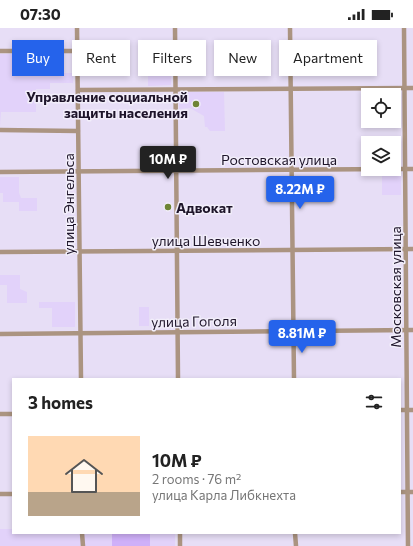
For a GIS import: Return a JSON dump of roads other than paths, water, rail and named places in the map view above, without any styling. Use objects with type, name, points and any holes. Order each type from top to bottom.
[{"type":"street","name":"улица Энгельса","points":[[77,28],[77,40]]},
{"type":"street","points":[[175,28],[178,378]]},
{"type":"street","points":[[290,28],[294,378]]},
{"type":"street","name":"Московская улица","points":[[404,28],[407,410],[410,492],[408,546]]},
{"type":"street","points":[[0,51],[72,51]]},
{"type":"street","name":"улица Энгельса","points":[[78,76],[81,378]]},
{"type":"street","points":[[78,90],[413,88]]},
{"type":"street","points":[[0,130],[78,130]]},
{"type":"street","name":"Ростовская улица","points":[[0,172],[361,169]]},
{"type":"street","points":[[401,169],[413,169]]},
{"type":"street","name":"улица Шевченко","points":[[0,252],[413,249]]},
{"type":"street","name":"улица Гоголя","points":[[0,334],[413,330]]},
{"type":"street","points":[[401,410],[413,410]]},
{"type":"street","points":[[0,414],[12,414]]},
{"type":"street","points":[[0,494],[12,494]]},
{"type":"street","points":[[82,534],[82,546]]},
{"type":"street","points":[[180,534],[180,546]]},
{"type":"street","points":[[295,534],[296,546]]},
{"type":"place","name":"Управление социальной защиты населения","points":[[196,104]]},
{"type":"place","name":"Адвокат","points":[[168,207]]}]
